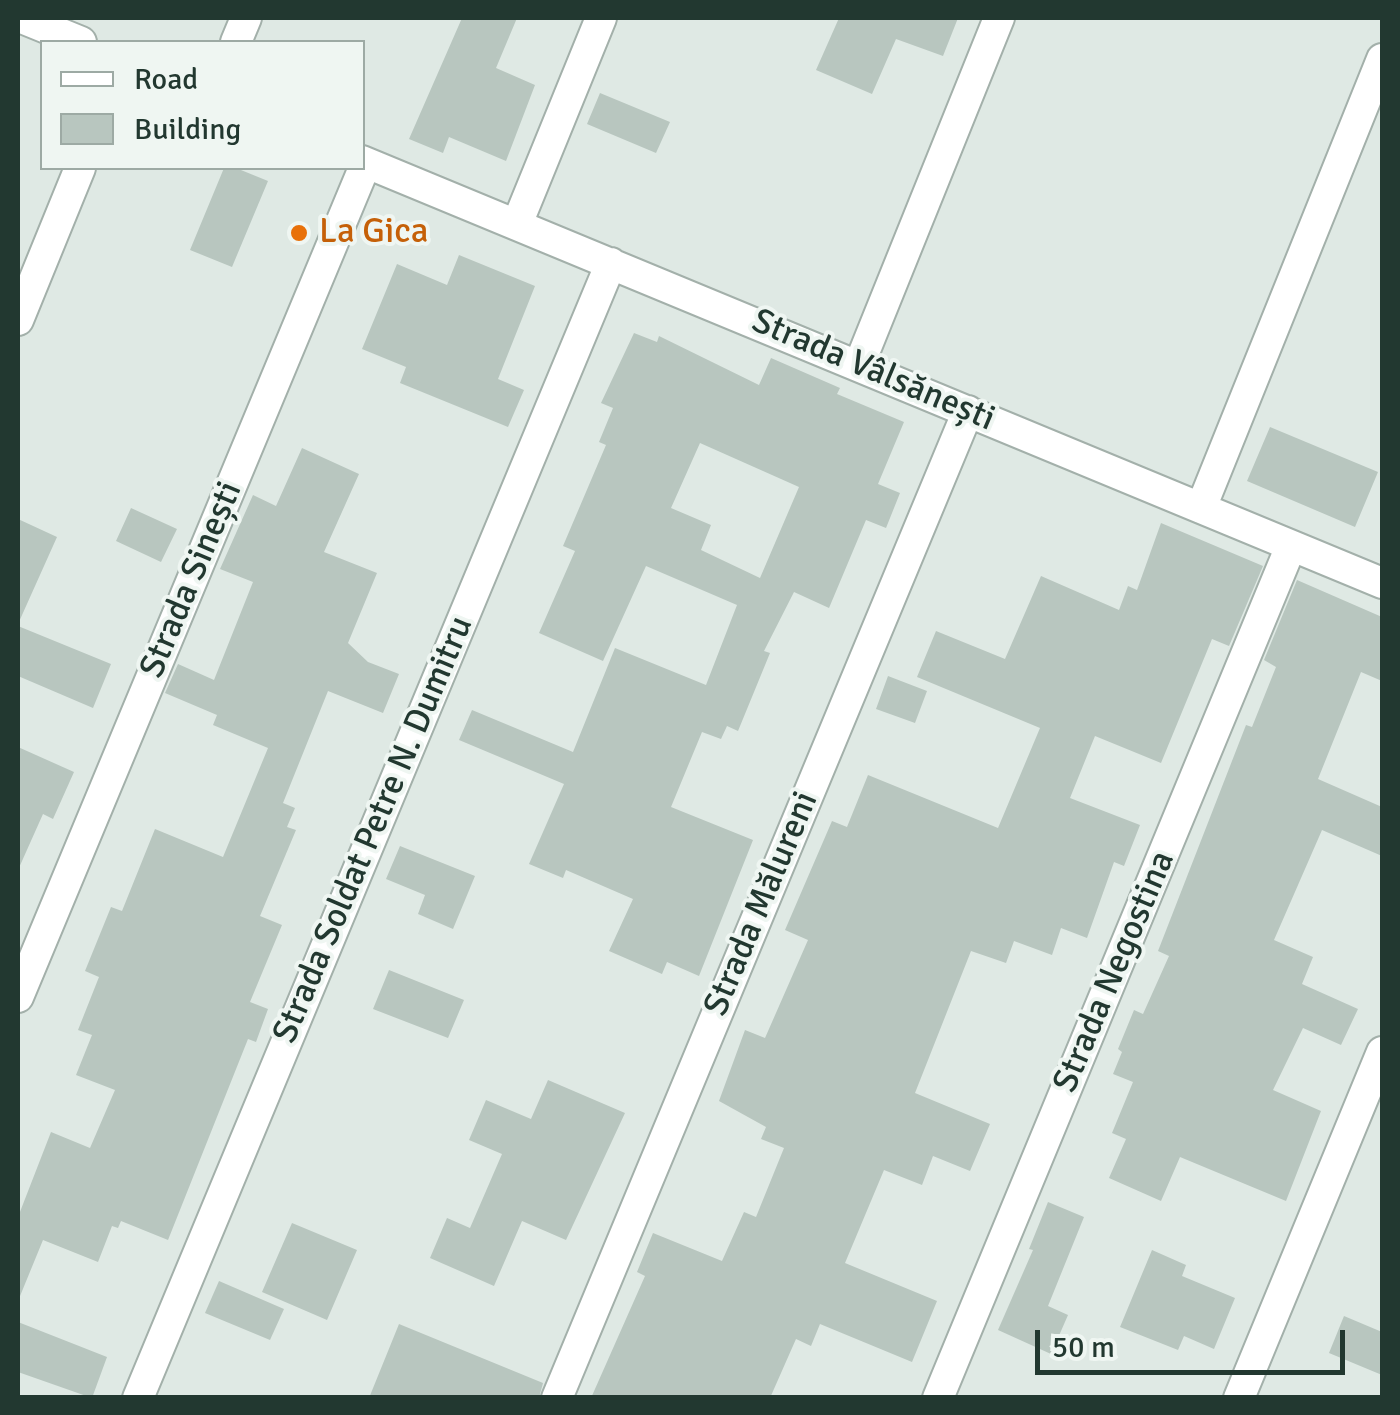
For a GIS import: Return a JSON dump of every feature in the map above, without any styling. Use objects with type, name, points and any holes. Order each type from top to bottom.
[{"type":"street","points":[[22,18],[76,40]]},
{"type":"street","points":[[517,224],[602,18]]},
{"type":"street","points":[[858,365],[999,18]]},
{"type":"street","points":[[1200,508],[1382,59]]},
{"type":"street","name":"Strada Vâlsănești","points":[[365,162],[1382,584]]},
{"type":"street","points":[[18,320],[79,170]]},
{"type":"street","name":"Strada Sinești","points":[[18,997],[361,170]]},
{"type":"street","name":"Strada Soldat Petre N. Dumitru","points":[[138,1398],[611,262]]},
{"type":"street","name":"Strada Mălureni","points":[[557,1398],[968,411]]},
{"type":"street","name":"Strada Negostina","points":[[938,1398],[1292,546]]},
{"type":"street","points":[[1239,1398],[1382,1052]]},
{"type":"building","points":[[462,18],[517,18],[496,68],[535,85],[506,161],[449,137],[443,153],[409,139]]},
{"type":"building","points":[[839,18],[958,18],[943,56],[896,39],[872,94],[816,70]]},
{"type":"building","points":[[600,93],[670,122],[656,153],[587,124]]},
{"type":"building","points":[[223,170],[241,170],[268,181],[232,267],[190,250]]},
{"type":"building","points":[[459,255],[535,286],[498,379],[524,390],[508,427],[400,383],[406,367],[362,349],[397,264],[447,285]]},
{"type":"building","points":[[634,333],[657,342],[659,336],[759,385],[771,358],[840,388],[837,394],[904,422],[878,484],[900,493],[886,528],[866,520],[829,608],[794,592],[764,651],[770,653],[738,731],[727,726],[721,739],[702,732],[671,807],[753,840],[699,976],[667,962],[662,974],[609,951],[633,899],[566,870],[563,878],[529,864],[564,784],[459,740],[472,710],[573,752],[615,648],[706,685],[737,605],[646,566],[603,661],[539,633],[575,551],[563,546],[606,445],[599,442],[613,408],[601,403]],"holes":[[[700,443],[799,487],[760,578],[701,550],[711,525],[671,508]]]},
{"type":"building","points":[[1270,427],[1378,472],[1355,527],[1247,481]]},
{"type":"building","points":[[302,448],[359,474],[324,552],[377,573],[348,643],[368,662],[399,674],[383,713],[328,691],[283,803],[295,808],[287,827],[296,830],[260,916],[282,925],[250,1002],[268,1009],[256,1042],[248,1039],[168,1240],[121,1221],[118,1228],[112,1226],[98,1262],[43,1240],[18,1301],[18,1217],[51,1132],[90,1148],[115,1090],[76,1075],[92,1035],[78,1030],[99,977],[85,971],[111,907],[122,911],[155,829],[223,857],[268,748],[213,725],[217,715],[165,693],[178,664],[214,680],[253,582],[220,569],[253,495],[276,506]]},
{"type":"building","points":[[131,508],[177,529],[161,562],[116,541]]},
{"type":"building","points":[[18,519],[57,537],[18,624]]},
{"type":"building","points":[[1161,523],[1263,566],[1229,646],[1212,639],[1161,763],[1095,736],[1070,798],[1140,825],[1124,866],[1114,862],[1087,938],[1061,928],[1052,955],[1014,941],[1006,963],[971,951],[915,1093],[990,1124],[970,1171],[933,1156],[922,1185],[884,1170],[845,1263],[937,1301],[912,1362],[820,1324],[811,1346],[796,1339],[770,1398],[591,1398],[645,1276],[637,1272],[653,1233],[722,1261],[744,1212],[756,1217],[784,1148],[761,1139],[766,1127],[719,1101],[745,1030],[765,1038],[808,940],[785,930],[832,821],[847,827],[868,775],[998,828],[1040,728],[917,677],[936,631],[1005,659],[1041,576],[1119,610],[1128,586],[1137,590]]},
{"type":"building","points":[[1297,580],[1382,617],[1382,681],[1361,672],[1318,779],[1382,807],[1382,856],[1322,830],[1274,940],[1313,957],[1302,984],[1358,1009],[1341,1045],[1303,1028],[1273,1090],[1321,1111],[1286,1201],[1180,1157],[1161,1201],[1109,1178],[1126,1139],[1112,1133],[1133,1082],[1113,1074],[1122,1052],[1118,1049],[1134,1010],[1143,1014],[1169,956],[1158,951],[1246,725],[1252,727],[1276,667],[1264,660]]},
{"type":"building","points":[[18,626],[111,664],[93,708],[18,676]]},
{"type":"building","points":[[888,676],[927,691],[915,723],[876,709]]},
{"type":"building","points":[[18,747],[74,772],[53,819],[43,814],[18,870]]},
{"type":"building","points":[[400,846],[475,876],[453,929],[418,914],[425,895],[386,879]]},
{"type":"building","points":[[389,970],[464,1000],[448,1038],[373,1009]]},
{"type":"building","points":[[548,1080],[625,1113],[566,1240],[522,1221],[494,1286],[430,1258],[447,1218],[470,1228],[502,1154],[469,1140],[486,1100],[531,1119]]},
{"type":"building","points":[[1048,1202],[1084,1217],[1048,1306],[1068,1315],[1051,1354],[998,1330],[1033,1250],[1029,1249]]},
{"type":"building","points":[[292,1223],[357,1250],[327,1320],[262,1292]]},
{"type":"building","points":[[1152,1250],[1186,1265],[1182,1276],[1235,1298],[1214,1349],[1184,1336],[1178,1350],[1120,1327]]},
{"type":"building","points":[[219,1281],[284,1309],[270,1340],[205,1313]]},
{"type":"building","points":[[1344,1316],[1382,1332],[1382,1375],[1329,1353]]},
{"type":"building","points":[[18,1322],[107,1357],[92,1398],[18,1372]]},
{"type":"building","points":[[399,1324],[543,1383],[539,1398],[369,1398]]},
{"type":"place","name":"La Gica","points":[[299,233]]}]
